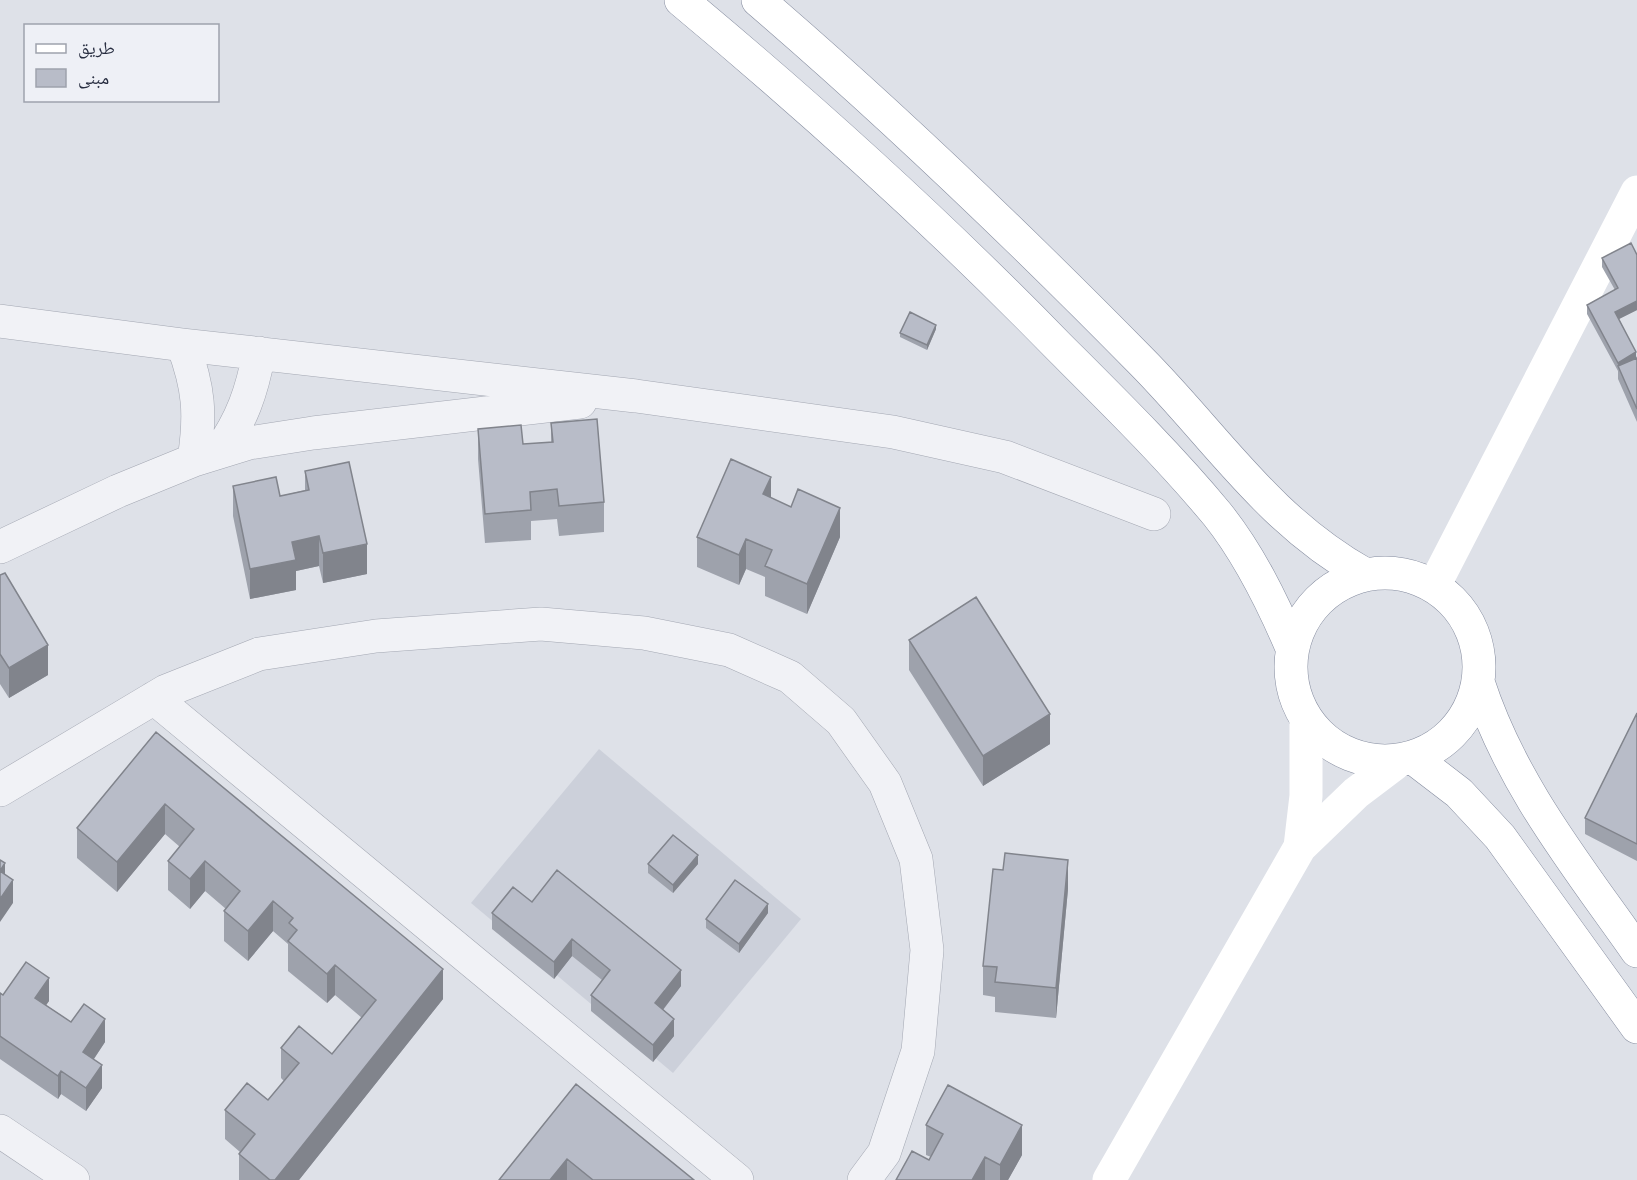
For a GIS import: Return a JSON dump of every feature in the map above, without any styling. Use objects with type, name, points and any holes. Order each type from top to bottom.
[{"type":"main road","points":[[681,0],[796,98],[906,198],[1014,301],[1119,407],[1228,530],[1264,586],[1292,648]]},
{"type":"main road","points":[[758,0],[933,156],[1044,262],[1152,372],[1289,523],[1337,560],[1364,574]]},
{"type":"main road","points":[[1434,586],[1637,192]]},
{"type":"main road","points":[[1109,1180],[1300,847],[1336,810],[1405,759],[1436,746],[1456,729],[1474,699],[1478,682],[1477,645],[1471,627],[1462,611],[1434,586],[1400,573],[1364,574],[1346,580],[1317,600],[1297,630],[1292,648],[1292,685],[1306,719],[1306,788],[1300,847]]},
{"type":"main road","points":[[1478,682],[1500,742],[1531,799],[1637,951]]},
{"type":"main road","points":[[1306,719],[1333,746],[1349,754],[1365,759],[1405,759],[1459,793],[1500,837],[1637,1027]]},
{"type":"street","points":[[0,321],[183,345],[636,396],[893,432],[1005,457],[1154,514]]},
{"type":"street","points":[[183,345],[198,398],[199,426],[206,456]]},
{"type":"street","points":[[206,456],[234,431],[247,407],[260,353]]},
{"type":"street","points":[[0,547],[118,491],[206,456],[282,437],[636,396]]},
{"type":"street","points":[[0,790],[154,698],[259,654],[376,636],[541,624],[644,633],[729,650],[790,677],[841,721],[885,783],[916,859],[927,950],[918,1051],[884,1153],[864,1180]]},
{"type":"street","points":[[154,698],[737,1180]]},
{"type":"street","points":[[0,1131],[74,1180]]},
{"type":"shaded area","points":[[599,749],[801,919],[673,1073],[471,903]]},
{"type":"building","points":[[1631,243],[1637,255],[1637,301],[1615,312],[1636,352],[1618,363],[1587,305],[1618,288],[1602,258]]},
{"type":"building","points":[[910,312],[936,325],[927,345],[900,333]]},
{"type":"building","points":[[1637,358],[1637,409],[1618,366]]},
{"type":"building","points":[[597,419],[604,502],[559,506],[557,489],[530,492],[531,510],[485,514],[478,429],[521,425],[523,444],[553,442],[551,423]]},
{"type":"building","points":[[731,459],[771,477],[763,494],[791,507],[798,489],[840,508],[807,584],[765,566],[772,550],[746,539],[739,555],[697,537]]},
{"type":"building","points":[[349,462],[367,544],[323,553],[319,536],[292,542],[296,560],[250,569],[233,486],[276,477],[280,496],[309,490],[305,471]]},
{"type":"building","points":[[5,573],[48,645],[9,668],[0,654],[0,575]]},
{"type":"building","points":[[976,597],[1050,714],[983,756],[909,640]]},
{"type":"building","points":[[1637,713],[1637,844],[1585,818]]},
{"type":"building","points":[[156,732],[443,969],[275,1180],[270,1180],[239,1154],[255,1134],[225,1110],[247,1083],[268,1100],[299,1063],[281,1048],[299,1026],[332,1054],[376,1000],[335,965],[327,974],[288,941],[297,930],[289,923],[293,918],[273,901],[248,931],[224,911],[240,891],[205,861],[190,879],[168,861],[194,829],[165,804],[117,862],[77,828]]},
{"type":"building","points":[[673,835],[698,855],[673,885],[648,864]]},
{"type":"building","points":[[1005,853],[1068,860],[1056,988],[995,982],[997,967],[983,966],[993,869],[1003,870]]},
{"type":"building","points":[[0,860],[5,863],[0,871]]},
{"type":"building","points":[[557,870],[681,970],[655,1003],[674,1019],[653,1045],[591,995],[610,970],[572,939],[554,962],[492,913],[513,887],[532,902]]},
{"type":"building","points":[[0,871],[13,880],[0,899]]},
{"type":"building","points":[[735,880],[768,904],[739,944],[706,919]]},
{"type":"building","points":[[26,962],[49,978],[35,998],[71,1022],[84,1004],[105,1019],[83,1052],[102,1065],[86,1088],[61,1071],[58,1076],[0,1036],[0,993],[3,995]]},
{"type":"building","points":[[576,1084],[694,1180],[593,1180],[567,1159],[550,1180],[499,1180]]},
{"type":"building","points":[[948,1085],[1022,1125],[1000,1165],[985,1157],[972,1180],[896,1180],[912,1151],[929,1160],[943,1134],[926,1125]]}]
